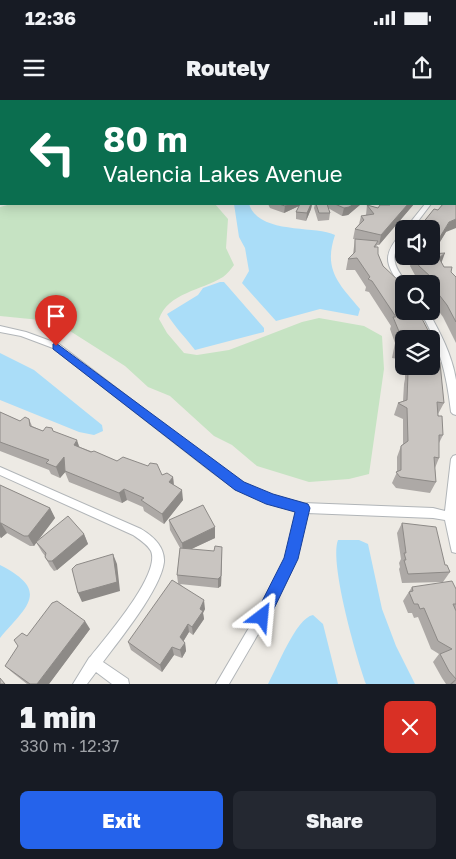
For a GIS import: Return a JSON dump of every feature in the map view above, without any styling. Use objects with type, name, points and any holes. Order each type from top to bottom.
[{"type":"street","points":[[415,220],[427,205]]},
{"type":"street","points":[[395,245],[389,259],[392,269],[397,275]]},
{"type":"street","points":[[429,320],[444,349],[452,375],[456,412]]},
{"type":"street","points":[[0,330],[23,334],[56,346],[239,486],[271,500],[303,508],[432,513],[450,516]]},
{"type":"street","points":[[456,459],[450,516],[456,548]]},
{"type":"street","points":[[0,471],[137,532],[150,540],[156,550],[158,562],[150,587],[93,662],[79,684]]},
{"type":"street","points":[[222,684],[271,601],[291,559],[303,508]]},
{"type":"street","points":[[93,662],[123,684]]},
{"type":"green space","points":[[7,205],[216,205],[228,219],[226,248],[234,265],[223,277],[170,303],[163,310],[159,319],[167,333],[184,353],[197,355],[229,350],[302,322],[319,318],[364,326],[382,336],[384,369],[369,474],[349,479],[309,482],[257,466],[232,445],[214,436],[170,396],[148,387],[125,366],[70,331],[50,321],[0,316],[0,207]]},
{"type":"water","points":[[234,205],[250,205],[255,214],[264,221],[275,225],[335,235],[332,247],[332,267],[340,284],[360,309],[358,316],[320,309],[276,321],[242,283],[249,271],[245,248],[239,237]]},
{"type":"water","points":[[224,282],[264,328],[264,332],[195,350],[167,314],[198,295],[203,288]]},
{"type":"water","points":[[0,353],[34,370],[102,425],[103,431],[94,435],[79,432],[0,400]]},
{"type":"water","points":[[338,540],[359,540],[368,544],[382,609],[396,646],[415,684],[366,684],[345,611],[337,569],[336,552]]},
{"type":"water","points":[[0,565],[16,574],[30,591],[25,608],[0,638]]},
{"type":"water","points":[[313,615],[323,624],[338,684],[268,684],[294,634],[307,618]]},
{"type":"building","points":[[300,205],[311,205],[307,213],[296,212]]},
{"type":"building","points":[[316,205],[327,205],[330,213],[319,213]]},
{"type":"building","points":[[337,205],[352,205],[349,207],[344,208]]},
{"type":"building","points":[[367,205],[378,208],[380,205],[407,205],[381,235],[355,229],[364,220],[361,216],[374,214]]},
{"type":"building","points":[[442,205],[456,205],[456,219],[449,222],[440,237],[440,220],[425,220],[434,209],[438,210]]},
{"type":"building","points":[[355,239],[378,241],[374,247],[378,247],[378,254],[383,266],[395,277],[395,316],[372,281],[368,279],[370,277],[357,258],[348,259],[355,252]]},
{"type":"building","points":[[440,260],[444,267],[452,267],[451,272],[456,277],[456,322],[440,296],[440,275],[429,275],[419,266],[440,265]]},
{"type":"building","points":[[393,317],[395,317],[395,320],[423,320],[428,330],[398,330]]},
{"type":"building","points":[[440,363],[444,403],[437,402],[438,416],[442,416],[443,435],[439,435],[439,458],[434,457],[436,482],[400,477],[396,472],[401,470],[401,446],[408,441],[407,408],[398,403],[407,400],[408,375],[440,375]]},
{"type":"building","points":[[0,412],[20,421],[25,417],[29,419],[30,426],[43,431],[46,427],[52,428],[53,431],[77,440],[74,445],[117,461],[123,457],[148,466],[150,463],[157,464],[162,475],[167,473],[173,477],[169,482],[182,490],[162,514],[141,500],[144,498],[124,489],[119,493],[65,471],[64,457],[56,467],[46,463],[49,460],[0,442]]},
{"type":"building","points":[[0,485],[50,508],[28,536],[24,536],[0,523]]},
{"type":"building","points":[[203,505],[215,527],[182,543],[169,520]]},
{"type":"building","points":[[68,516],[84,534],[52,561],[48,561],[45,557],[46,553],[36,542]]},
{"type":"building","points":[[402,523],[436,527],[445,565],[447,565],[450,572],[408,574],[404,560],[406,560],[404,553],[406,553]]},
{"type":"building","points":[[215,546],[222,547],[221,576],[218,579],[177,575],[180,548],[214,551]]},
{"type":"building","points":[[113,554],[117,582],[78,593],[72,569],[76,565]]},
{"type":"building","points":[[172,580],[204,600],[200,609],[203,611],[192,627],[188,624],[180,637],[185,643],[180,650],[172,647],[160,665],[128,642]]},
{"type":"building","points":[[452,581],[456,589],[456,604],[453,604],[456,611],[456,679],[449,671],[440,654],[452,649],[438,641],[424,608],[420,609],[418,604],[414,604],[409,592],[413,591],[412,587]]},
{"type":"building","points":[[57,601],[85,621],[37,684],[30,684],[5,666],[18,646],[14,640],[22,633],[27,636],[52,603]]},
{"type":"route","points":[[56,346],[239,486],[271,500],[303,508],[291,559],[262,617]]}]
